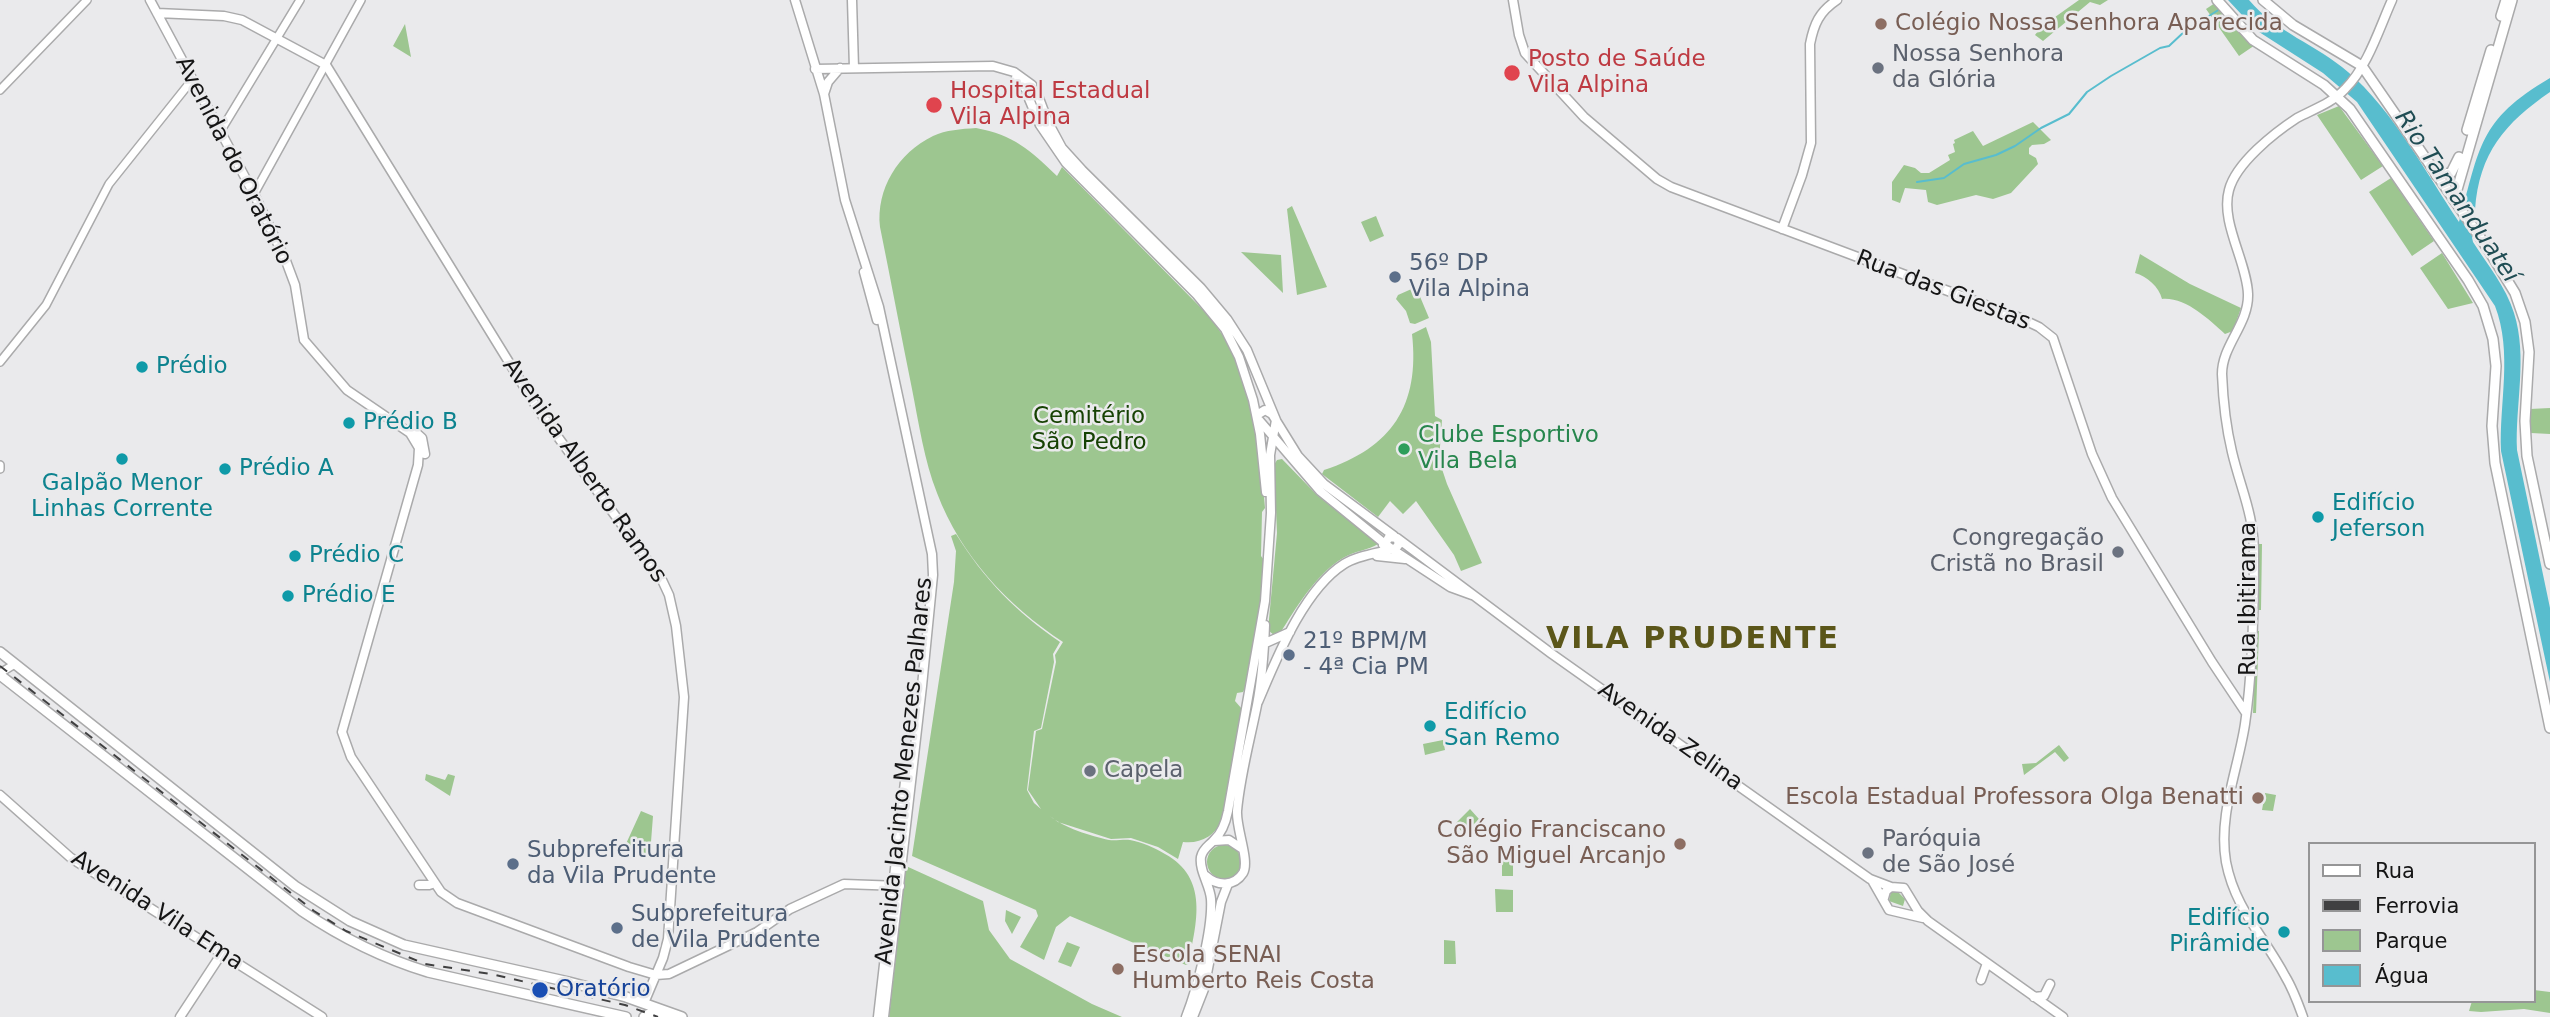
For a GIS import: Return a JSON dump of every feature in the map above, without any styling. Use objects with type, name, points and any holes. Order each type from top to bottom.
[{"type":"main road","name":"Avenida do Oratório","points":[[149,0],[254,194],[290,273],[301,327],[312,344],[353,390],[422,438],[425,451],[423,465],[378,601],[342,732],[351,757],[447,898],[656,975]]},
{"type":"main road","points":[[795,0],[824,94],[845,200],[856,240]]},
{"type":"main road","points":[[852,0],[854,68]]},
{"type":"main road","name":"Rua das Giestas","points":[[1513,0],[1518,35],[1525,53],[1600,132],[1663,183],[2020,318],[2047,332],[2053,338],[2061,358],[2092,454],[2112,498],[2246,713]]},
{"type":"main road","points":[[1782,229],[1811,143],[1810,44],[1813,30],[1820,12],[1837,0]]},
{"type":"main road","points":[[2217,0],[2253,40],[2339,94],[2468,280],[2490,323],[2495,351],[2492,426],[2495,463],[2547,689],[2550,728]]},
{"type":"main road","points":[[2263,0],[2293,25],[2360,69],[2436,175],[2515,293],[2525,322],[2529,352],[2525,429],[2527,456],[2550,564]]},
{"type":"main road","points":[[2339,94],[2360,69],[2392,0]]},
{"type":"main road","points":[[2436,175],[2451,173],[2456,166],[2506,0]]},
{"type":"main road","points":[[2456,204],[2512,0]]},
{"type":"main road","points":[[157,13],[235,18],[279,38],[326,65]]},
{"type":"main road","name":"Avenida Alberto Ramos","points":[[326,65],[539,411],[653,567],[669,595],[681,651],[684,697],[672,895],[668,939],[644,1003]]},
{"type":"main road","points":[[815,69],[987,66],[1016,78],[1031,90],[1067,153],[1201,288],[1227,319],[1247,350],[1276,420],[1270,461],[1265,632],[1258,702],[1237,812],[1241,848],[1246,858],[1245,870],[1238,879],[1228,884],[1215,883],[1205,874]]},
{"type":"main road","points":[[824,94],[828,82],[841,68]]},
{"type":"main road","points":[[815,69],[815,81],[836,177],[856,240]]},
{"type":"main road","points":[[1031,90],[1040,125],[1066,163],[1197,295],[1225,329],[1243,367],[1257,416],[1269,523]]},
{"type":"main road","name":"Rua Ibitirama","points":[[2303,1017],[2286,976],[2243,911],[2227,865],[2224,835],[2229,795],[2246,713],[2254,574],[2253,523],[2229,441],[2222,374],[2225,357],[2248,306],[2248,294],[2230,224],[2228,192],[2237,172],[2256,152],[2298,118],[2339,94]]},
{"type":"main road","name":"Avenida Jacinto Menezes Palhares","points":[[856,240],[873,285],[885,331],[932,554],[933,575],[878,1017]]},
{"type":"main road","points":[[1257,416],[1265,410],[1272,414],[1298,456],[1324,484],[1456,580],[1472,595]]},
{"type":"main road","points":[[1257,416],[1320,491],[1388,546],[1450,587],[1472,595]]},
{"type":"main road","points":[[1270,461],[1285,452]]},
{"type":"main road","points":[[1388,546],[1388,538],[1396,537]]},
{"type":"main road","points":[[1258,702],[1290,632],[1312,597],[1338,568],[1388,546]]},
{"type":"main road","points":[[1371,555],[1408,559]]},
{"type":"main road","name":"Avenida Zelina","points":[[1472,595],[1870,879],[1891,887]]},
{"type":"main road","points":[[1186,1017],[1198,978],[1211,901],[1201,858],[1221,831],[1228,811],[1264,608]]},
{"type":"main road","points":[[1265,632],[1275,640],[1279,655]]},
{"type":"main road","points":[[1256,653],[1259,647],[1290,632]]},
{"type":"main road","points":[[0,652],[295,886],[350,921],[404,945],[569,982],[644,1003],[682,1017]]},
{"type":"main road","points":[[0,674],[302,911],[345,939],[397,962],[428,972],[626,1017]]},
{"type":"main road","points":[[1252,678],[1252,697],[1258,702]]},
{"type":"main road","name":"Avenida Vila Ema","points":[[0,795],[71,858],[322,1017]]},
{"type":"main road","points":[[1214,841],[1228,840],[1241,848]]},
{"type":"main road","name":"Avenida Zelina","points":[[1870,879],[1884,898]]},
{"type":"main road","points":[[419,885],[435,883]]},
{"type":"main road","points":[[656,975],[669,974],[731,945],[757,932],[790,909],[844,884],[896,885]]},
{"type":"main road","points":[[1193,1017],[1204,989],[1221,902],[1228,884]]},
{"type":"main road","name":"Avenida Jacinto Menezes Palhares","points":[[884,1017],[896,885]]},
{"type":"main road","points":[[1928,921],[1901,911],[1889,910],[1884,898],[1886,891],[1891,887],[1904,888],[1918,911],[1928,921],[2063,1017]]},
{"type":"main road","points":[[1901,911],[1907,907],[1910,898]]},
{"type":"main road","points":[[180,1017],[222,953]]},
{"type":"main road","points":[[1981,979],[1987,963]]},
{"type":"main road","points":[[2034,997],[2045,996],[2050,984]]},
{"type":"main road","points":[[644,1017],[654,1014],[671,1017]]},
{"type":"street","points":[[0,90],[87,0]]},
{"type":"street","points":[[220,132],[300,0]]},
{"type":"street","points":[[254,194],[361,0]]},
{"type":"street","points":[[0,362],[46,305],[109,184],[192,79]]},
{"type":"street","points":[[0,674],[15,664]]},
{"type":"green space","points":[[2079,0],[2108,0],[2100,5],[2090,2],[2043,41],[2035,35],[2041,27]]},
{"type":"green space","points":[[2218,1],[2258,43],[2239,56],[2206,9]]},
{"type":"green space","points":[[405,24],[411,57],[393,46]]},
{"type":"green space","points":[[2339,106],[2383,166],[2361,180],[2317,115]]},
{"type":"green space","points":[[2033,122],[2051,140],[2029,148],[2029,154],[2036,158],[2038,164],[2011,193],[1993,199],[1976,195],[1937,205],[1928,202],[1926,190],[1905,188],[1900,203],[1892,200],[1892,182],[1904,165],[1921,173],[1929,173],[1950,160],[1948,155],[1955,152],[1954,140],[1973,131],[1983,146]]},
{"type":"green space","name":"Cemitério São Pedro","points":[[976,128],[1011,139],[1057,176],[1062,167],[1210,317],[1235,357],[1249,399],[1260,451],[1265,508],[1262,512],[1261,556],[1264,560],[1261,598],[1246,686],[1243,692],[1237,693],[1235,701],[1242,709],[1222,821],[1206,838],[1196,842],[1183,842],[1178,859],[1158,847],[1131,838],[1111,839],[1060,823],[1102,838],[1144,844],[1179,864],[1194,889],[1196,903],[1194,933],[1186,965],[1070,916],[1056,927],[1044,960],[1020,947],[1038,916],[1036,910],[912,856],[954,582],[956,551],[951,536],[956,534],[978,566],[1015,607],[1060,642],[1053,654],[1054,662],[1041,728],[1034,731],[1027,790],[1041,809],[1028,790],[1036,731],[1042,729],[1056,662],[1055,655],[1063,642],[1023,612],[988,577],[959,538],[947,516],[925,455],[880,227],[886,186],[909,152],[938,134]]},
{"type":"green space","points":[[2391,178],[2434,241],[2412,256],[2369,192]]},
{"type":"green space","points":[[1292,206],[1327,287],[1297,295],[1287,209]]},
{"type":"green space","points":[[1376,216],[1384,236],[1370,242],[1361,222]]},
{"type":"green space","points":[[1241,252],[1281,255],[1283,293]]},
{"type":"green space","points":[[2442,253],[2473,303],[2448,309],[2420,268]]},
{"type":"green space","points":[[2140,254],[2190,284],[2241,308],[2233,331],[2225,334],[2188,305],[2162,299],[2152,283],[2135,273]]},
{"type":"green space","points":[[1416,287],[1429,318],[1415,324],[1410,323],[1406,311],[1396,299],[1398,295]]},
{"type":"green space","name":"Clube Esportivo Vila Bela","points":[[1426,327],[1431,342],[1435,416],[1442,420],[1439,460],[1482,563],[1461,571],[1454,555],[1416,501],[1403,514],[1390,501],[1378,517],[1322,474],[1324,470],[1348,461],[1368,449],[1384,436],[1396,420],[1406,402],[1411,382],[1412,334]]},
{"type":"green space","points":[[2550,408],[2550,434],[2531,433],[2530,409]]},
{"type":"green space","points":[[1282,459],[1317,495],[1378,544],[1347,556],[1324,573],[1279,635],[1275,636],[1268,630],[1277,533],[1274,465],[1277,460]]},
{"type":"green space","points":[[2259,544],[2262,544],[2261,610],[2257,610]]},
{"type":"green space","points":[[2256,631],[2259,631],[2256,713],[2253,713]]},
{"type":"green space","points":[[1443,740],[1445,750],[1425,755],[1423,744]]},
{"type":"green space","points":[[2059,745],[2069,758],[2064,762],[2055,752],[2024,775],[2022,764],[2036,763]]},
{"type":"green space","points":[[426,774],[445,780],[448,774],[455,776],[450,796],[425,780]]},
{"type":"green space","points":[[2265,793],[2276,795],[2273,811],[2262,810]]},
{"type":"green space","points":[[1470,809],[1479,819],[1464,834],[1455,824]]},
{"type":"green space","points":[[641,811],[653,816],[650,855],[625,846]]},
{"type":"green space","points":[[1224,845],[1236,850],[1241,862],[1236,874],[1224,879],[1212,874],[1207,862],[1212,850]]},
{"type":"green space","points":[[1502,858],[1513,858],[1513,876],[1502,876]]},
{"type":"green space","points":[[906,866],[983,901],[989,930],[1010,959],[1092,1004],[1122,1017],[889,1017]]},
{"type":"green space","points":[[1495,889],[1513,890],[1513,912],[1496,912]]},
{"type":"green space","points":[[1896,890],[1905,899],[1903,906],[1889,901],[1891,891]]},
{"type":"green space","points":[[1006,910],[1021,917],[1012,934],[1005,921]]},
{"type":"green space","points":[[1444,940],[1455,941],[1456,964],[1444,964]]},
{"type":"green space","points":[[1067,942],[1080,947],[1071,967],[1058,962]]},
{"type":"green space","points":[[2536,990],[2550,992],[2550,1013],[2524,1009],[2469,1011],[2471,1003],[2536,1003]]},
{"type":"water","name":"Rio Tamanduateí","points":[[2228,0],[2249,0],[2284,30],[2336,62],[2364,87],[2408,142],[2459,222],[2485,138],[2508,108],[2550,78],[2550,92],[2508,128],[2489,156],[2478,190],[2472,234],[2473,242],[2506,294],[2518,330],[2521,364],[2517,450],[2550,608],[2550,682],[2501,451],[2504,360],[2495,306],[2357,102],[2323,73],[2256,30]]},
{"type":"waterway","points":[[1917,182],[1944,178],[1964,164],[1996,155],[2015,146],[2041,128],[2069,114],[2087,92],[2160,48],[2169,46],[2185,31],[2220,9]]},
{"type":"railway","points":[[0,666],[314,911],[346,931],[425,964],[491,974],[625,1005],[658,1017]]},
{"type":"place","name":"Colégio Nossa Senhora Aparecida","points":[[1881,24]]},
{"type":"place","name":"Nossa Senhora da Glória","points":[[1878,68]]},
{"type":"place","name":"Posto de Saúde Vila Alpina","points":[[1512,73]]},
{"type":"place","name":"Hospital Estadual Vila Alpina","points":[[934,105]]},
{"type":"place","name":"56º DP Vila Alpina","points":[[1395,277]]},
{"type":"place","name":"Prédio","points":[[142,367]]},
{"type":"place","name":"Prédio B","points":[[349,423]]},
{"type":"place","name":"Clube Esportivo Vila Bela","points":[[1404,449]]},
{"type":"place","name":"Galpão Menor Linhas Corrente","points":[[122,459]]},
{"type":"place","name":"Prédio A","points":[[225,469]]},
{"type":"place","name":"Edifício Jeferson","points":[[2318,517]]},
{"type":"place","name":"Congregação Cristã no Brasil","points":[[2118,552]]},
{"type":"place","name":"Prédio C","points":[[295,556]]},
{"type":"place","name":"Prédio E","points":[[288,596]]},
{"type":"place","name":"21º BPM/M - 4ª Cia PM","points":[[1289,655]]},
{"type":"place","name":"Edifício San Remo","points":[[1430,726]]},
{"type":"place","name":"Capela","points":[[1090,771]]},
{"type":"place","name":"Escola Estadual Professora Olga Benatti","points":[[2258,798]]},
{"type":"place","name":"Colégio Franciscano São Miguel Arcanjo","points":[[1680,844]]},
{"type":"place","name":"Paróquia de São José","points":[[1868,853]]},
{"type":"place","name":"Subprefeitura da Vila Prudente","points":[[513,864]]},
{"type":"place","name":"Subprefeitura de Vila Prudente","points":[[617,928]]},
{"type":"place","name":"Edifício Pirâmide","points":[[2284,932]]},
{"type":"place","name":"Escola SENAI Humberto Reis Costa","points":[[1118,969]]},
{"type":"place","name":"Oratório","points":[[540,990]]},
{"type":"district","name":"VILA PRUDENTE","points":[[1693,640]]}]
